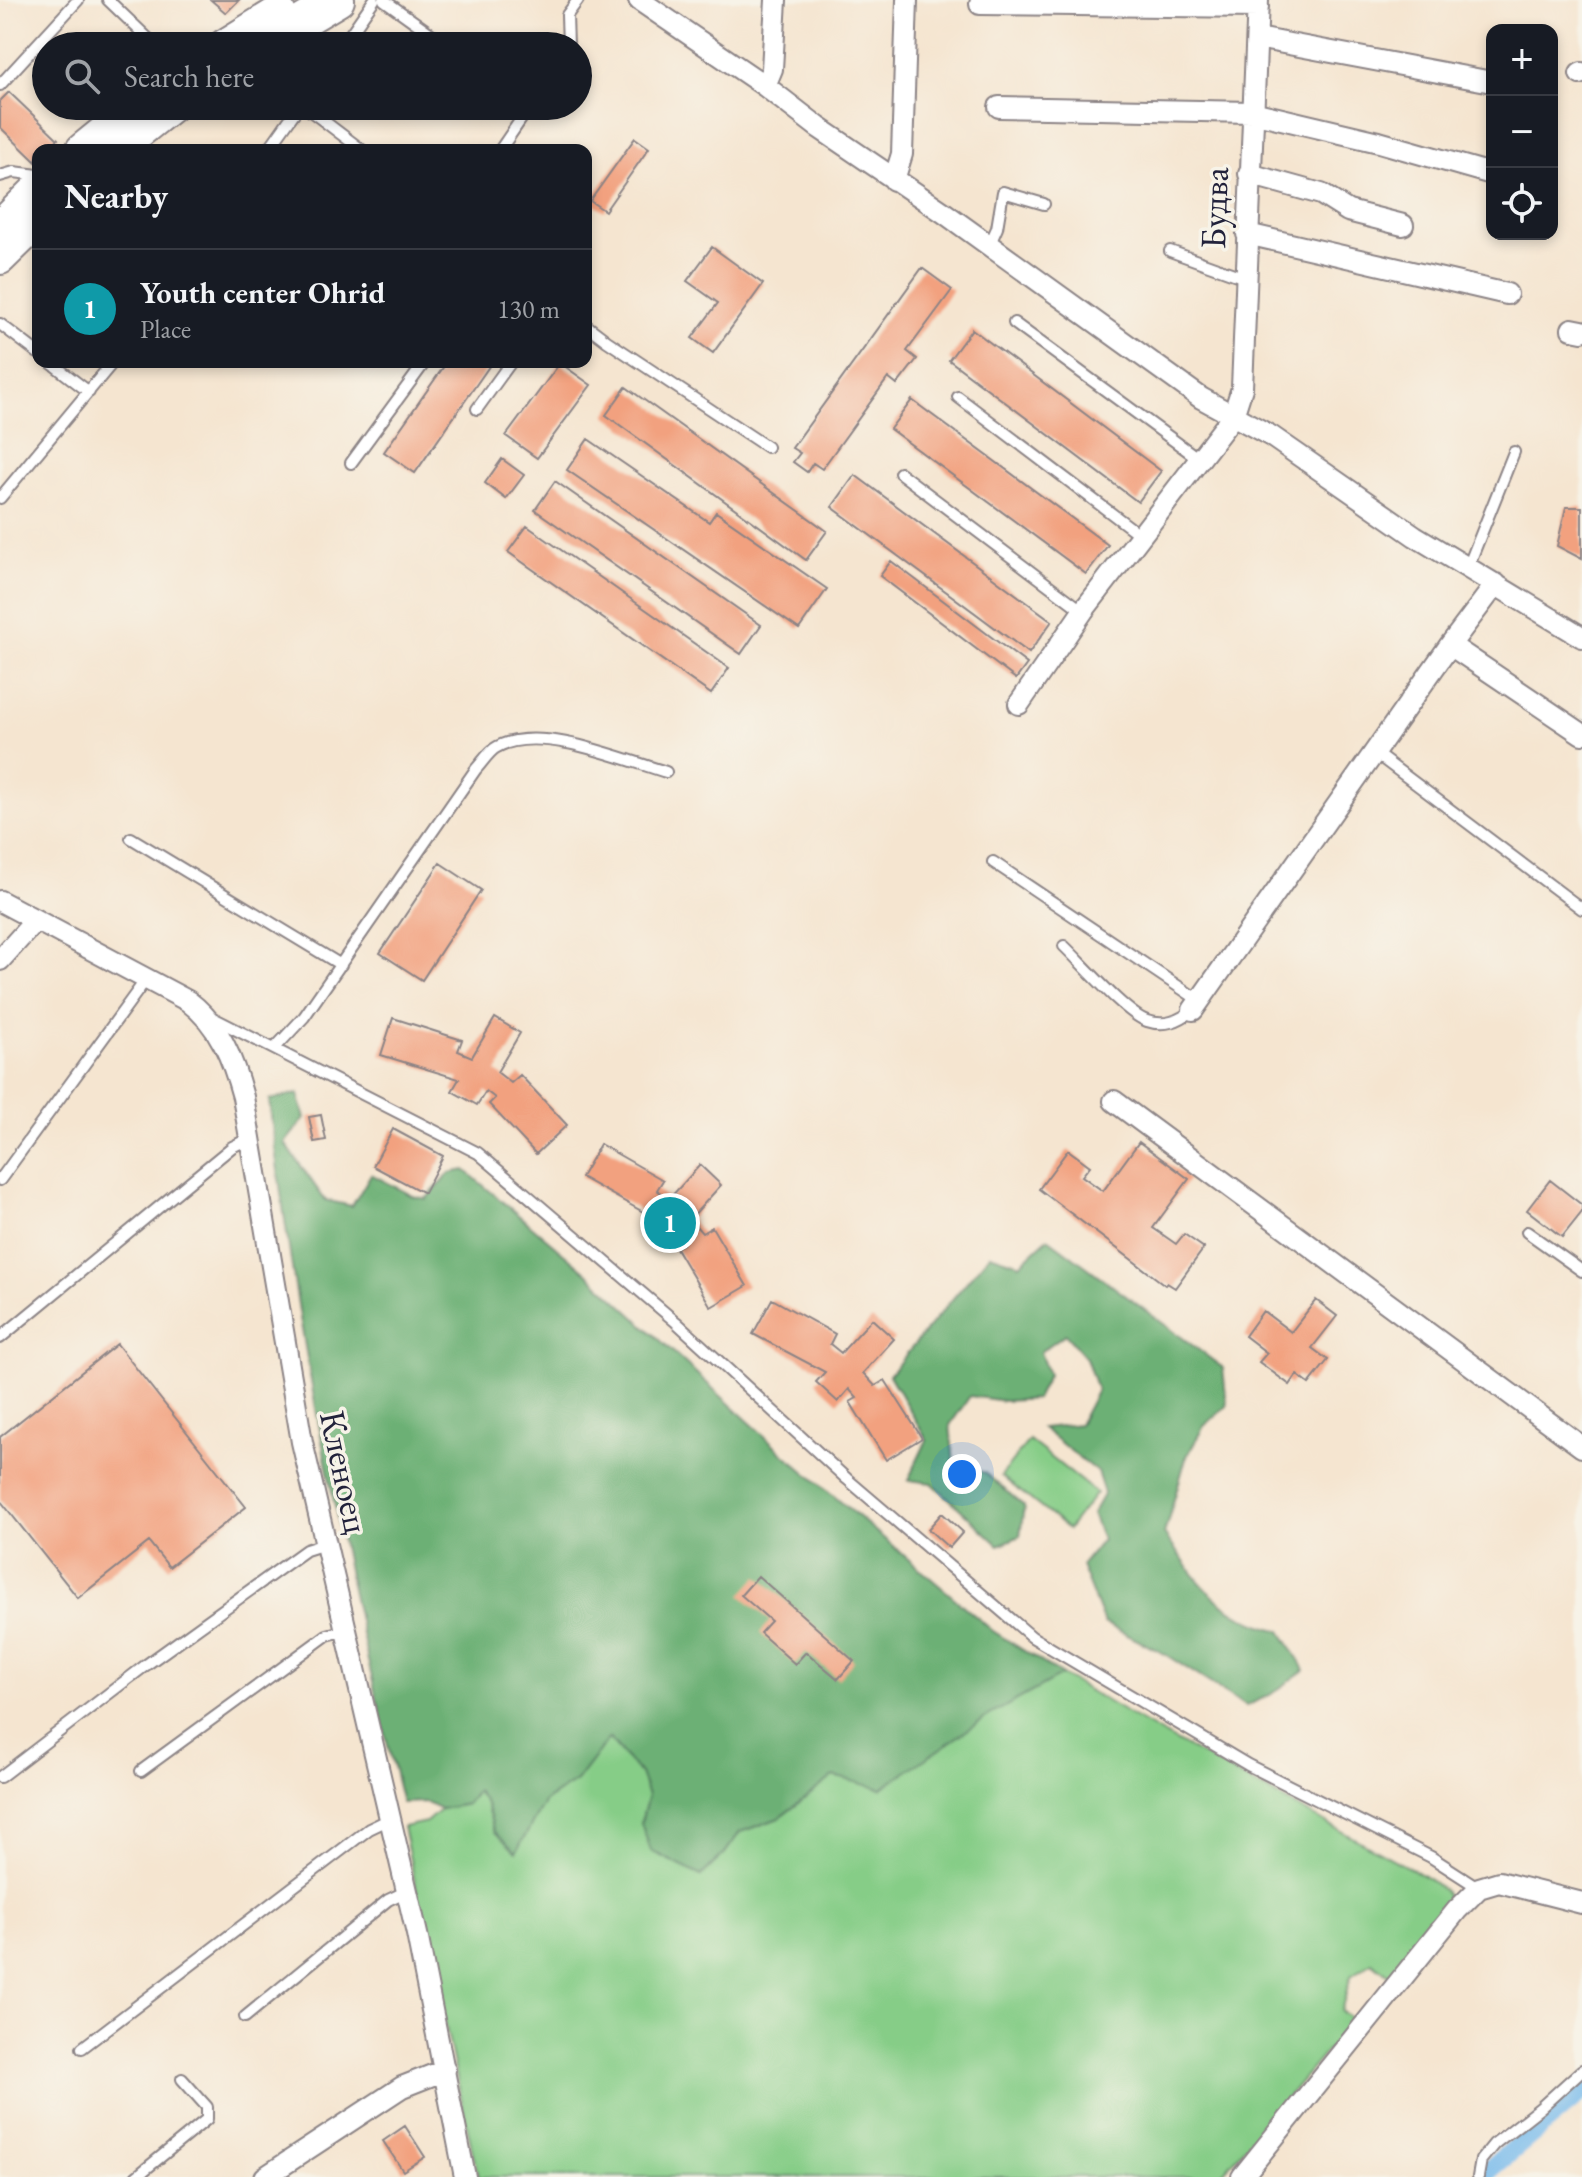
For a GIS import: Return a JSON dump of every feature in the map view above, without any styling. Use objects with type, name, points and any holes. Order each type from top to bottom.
[{"type":"main road","points":[[247,32],[299,0]]},
{"type":"main road","points":[[284,32],[338,0]]},
{"type":"main road","points":[[89,144],[119,120]]},
{"type":"main road","points":[[124,144],[154,120]]},
{"type":"main road","points":[[0,227],[32,195]]},
{"type":"main road","points":[[0,258],[32,227]]},
{"type":"street","points":[[639,0],[765,86],[818,127],[1201,398],[1271,436],[1415,536],[1582,637]]},
{"type":"street","points":[[765,86],[772,69],[776,0]]},
{"type":"street","points":[[894,180],[902,154],[907,0]]},
{"type":"street","points":[[980,4],[1258,3]]},
{"type":"street","name":"Будва","points":[[1019,704],[1083,611],[1233,416],[1242,388],[1258,3]]},
{"type":"street","points":[[1257,38],[1486,81]]},
{"type":"street","points":[[999,107],[1252,112],[1379,142],[1486,172]]},
{"type":"street","points":[[1249,174],[1321,194],[1348,211],[1403,225]]},
{"type":"street","points":[[1247,234],[1507,294]]},
{"type":"street","points":[[1196,1005],[1496,584]]},
{"type":"street","points":[[1450,645],[1582,734]]},
{"type":"street","name":"Кленоец","points":[[0,901],[188,1001],[206,1014],[224,1042],[243,1097],[302,1442],[407,1891],[465,2177]]},
{"type":"street","points":[[0,960],[36,920]]},
{"type":"street","points":[[1114,1101],[1582,1447]]},
{"type":"street","points":[[1242,2177],[1457,1910],[1479,1888],[1499,1882],[1582,1903]]},
{"type":"street","points":[[265,2177],[402,2087],[445,2070]]},
{"type":"lane","points":[[49,32],[78,0]]},
{"type":"lane","points":[[108,0],[141,32]]},
{"type":"lane","points":[[352,32],[374,0]]},
{"type":"lane","points":[[384,0],[429,32]]},
{"type":"lane","points":[[568,32],[567,15],[578,0]]},
{"type":"lane","points":[[0,85],[32,50]]},
{"type":"lane","points":[[273,144],[291,120]]},
{"type":"lane","points":[[321,120],[354,144]]},
{"type":"lane","points":[[504,144],[522,120]]},
{"type":"lane","points":[[0,176],[14,172],[32,174]]},
{"type":"lane","points":[[989,246],[997,228],[1003,192],[1044,204]]},
{"type":"lane","points":[[1170,251],[1245,278]]},
{"type":"lane","points":[[1014,323],[1199,459]]},
{"type":"lane","points":[[0,324],[32,348]]},
{"type":"lane","points":[[592,330],[767,447]]},
{"type":"lane","points":[[58,368],[89,392]]},
{"type":"lane","points":[[0,498],[108,368]]},
{"type":"lane","points":[[351,463],[421,368]]},
{"type":"lane","points":[[477,409],[507,368]]},
{"type":"lane","points":[[958,397],[1140,535]]},
{"type":"lane","points":[[1468,567],[1514,452]]},
{"type":"lane","points":[[900,473],[1083,611]]},
{"type":"lane","points":[[274,1049],[304,1017],[476,769],[496,747],[535,738],[567,743],[666,772]]},
{"type":"lane","points":[[1375,753],[1582,909]]},
{"type":"lane","points":[[131,838],[341,965]]},
{"type":"lane","points":[[993,862],[1196,1005],[1181,1020],[1164,1024],[1145,1020],[1126,1006],[1064,946]]},
{"type":"lane","points":[[0,1180],[147,978]]},
{"type":"lane","points":[[206,1014],[478,1153],[676,1322],[847,1479],[1032,1637],[1248,1765],[1431,1857],[1479,1888]]},
{"type":"lane","points":[[0,1338],[232,1147],[250,1138]]},
{"type":"lane","points":[[1527,1232],[1582,1271]]},
{"type":"lane","points":[[0,1777],[146,1665],[306,1550],[325,1544]]},
{"type":"lane","points":[[141,1771],[327,1635],[346,1630]]},
{"type":"lane","points":[[82,2048],[229,1939],[369,1829],[390,1819]]},
{"type":"lane","points":[[245,2017],[388,1900],[407,1891]]},
{"type":"lane","points":[[1478,2177],[1481,2160],[1494,2144],[1582,2070]]},
{"type":"lane","points":[[136,2177],[207,2119],[207,2107],[182,2079]]},
{"type":"green space","points":[[298,1094],[305,1118],[285,1143],[325,1200],[352,1206],[371,1174],[413,1196],[426,1199],[450,1173],[465,1170],[586,1272],[782,1452],[993,1631],[1062,1675],[988,1716],[881,1789],[834,1776],[779,1818],[740,1832],[725,1853],[701,1876],[651,1851],[641,1823],[648,1795],[640,1774],[609,1738],[576,1781],[545,1801],[516,1852],[495,1832],[486,1804],[476,1791],[467,1804],[441,1809],[426,1802],[402,1803],[342,1541],[293,1277],[269,1100]]},
{"type":"green space","points":[[1048,1238],[1223,1368],[1227,1406],[1204,1426],[1186,1458],[1164,1534],[1212,1595],[1241,1616],[1281,1631],[1305,1670],[1270,1695],[1246,1706],[1163,1653],[1104,1623],[1081,1566],[1102,1540],[1092,1514],[1104,1493],[1097,1472],[1042,1428],[1079,1424],[1097,1390],[1086,1358],[1065,1334],[1040,1352],[1048,1375],[1036,1399],[1004,1401],[970,1396],[950,1425],[954,1463],[985,1473],[1024,1506],[1020,1536],[999,1545],[932,1483],[908,1480],[927,1440],[889,1375],[990,1254],[1020,1264]]},
{"type":"green space","points":[[1029,1440],[1096,1493],[1068,1529],[1001,1476]]},
{"type":"green space","points":[[1062,1675],[1164,1735],[1424,1876],[1444,1891],[1449,1900],[1390,1976],[1372,1962],[1351,1976],[1341,2011],[1353,2020],[1219,2177],[478,2177],[403,1827],[426,1822],[441,1809],[467,1804],[476,1791],[486,1804],[495,1832],[535,1816],[545,1801],[576,1781],[608,1738],[640,1774],[648,1795],[641,1823],[725,1853],[740,1832],[779,1818],[834,1776],[881,1788],[988,1716]]},
{"type":"building","points":[[211,0],[239,0],[226,13]]},
{"type":"building","points":[[9,92],[32,114],[32,120],[38,120],[58,139],[53,144],[32,144],[32,158],[0,127],[0,101]]},
{"type":"building","points":[[635,138],[649,148],[605,211],[592,202]]},
{"type":"building","points":[[712,247],[763,284],[713,353],[692,338],[718,303],[687,281]]},
{"type":"building","points":[[922,268],[952,290],[907,351],[917,359],[897,385],[888,378],[822,469],[813,463],[807,472],[793,462],[800,453],[792,448]]},
{"type":"building","points":[[972,329],[1161,471],[1138,502],[949,360]]},
{"type":"building","points":[[443,368],[488,368],[415,473],[384,452]]},
{"type":"building","points":[[556,368],[567,368],[591,385],[537,458],[506,436]]},
{"type":"building","points":[[626,387],[827,531],[806,560],[606,415]]},
{"type":"building","points":[[912,400],[1108,545],[1086,574],[890,429]]},
{"type":"building","points":[[588,439],[709,522],[716,512],[827,589],[799,629],[567,470]]},
{"type":"building","points":[[502,459],[524,475],[506,499],[485,483]]},
{"type":"building","points":[[855,475],[1052,621],[1029,653],[832,507]]},
{"type":"building","points":[[555,481],[761,625],[741,654],[535,510]]},
{"type":"building","points":[[1566,507],[1582,507],[1582,559],[1557,546]]},
{"type":"building","points":[[527,526],[729,668],[711,694],[508,552]]},
{"type":"building","points":[[891,561],[1027,664],[1016,679],[880,576]]},
{"type":"building","points":[[440,863],[481,890],[422,980],[380,953]]},
{"type":"building","points":[[393,1018],[462,1040],[458,1051],[472,1057],[495,1018],[520,1033],[497,1072],[511,1083],[520,1075],[567,1125],[536,1154],[489,1104],[495,1098],[486,1091],[477,1105],[452,1091],[459,1079],[381,1055]]},
{"type":"building","points":[[321,1115],[326,1140],[314,1142],[309,1117]]},
{"type":"building","points":[[393,1129],[443,1156],[424,1193],[373,1166]]},
{"type":"building","points":[[1139,1142],[1189,1179],[1153,1228],[1176,1244],[1184,1234],[1204,1248],[1175,1288],[1167,1283],[1165,1285],[1039,1189],[1068,1150],[1090,1166],[1082,1176],[1103,1191]]},
{"type":"building","points":[[600,1144],[663,1180],[657,1190],[669,1199],[700,1165],[721,1185],[690,1219],[702,1233],[712,1227],[747,1286],[711,1307],[676,1248],[683,1244],[676,1235],[664,1247],[643,1227],[652,1217],[581,1177]]},
{"type":"building","points":[[1550,1180],[1582,1205],[1582,1212],[1562,1237],[1527,1210]]},
{"type":"building","points":[[772,1299],[835,1334],[830,1344],[841,1353],[872,1319],[894,1339],[863,1373],[875,1386],[885,1380],[922,1438],[886,1460],[850,1402],[857,1398],[849,1389],[838,1402],[816,1382],[825,1372],[753,1334]]},
{"type":"building","points":[[1316,1300],[1337,1316],[1312,1348],[1328,1360],[1309,1384],[1297,1375],[1290,1385],[1259,1362],[1267,1353],[1245,1336],[1263,1311],[1291,1332]]},
{"type":"building","points":[[117,1344],[246,1507],[169,1567],[149,1542],[78,1598],[0,1500],[0,1437]]},
{"type":"building","points":[[942,1513],[963,1532],[949,1548],[928,1529]]},
{"type":"building","points":[[758,1576],[854,1661],[838,1679],[806,1652],[795,1664],[760,1633],[771,1621],[741,1595]]},
{"type":"building","points":[[405,2126],[425,2157],[403,2171],[383,2141]]},
{"type":"waterway","points":[[1489,2170],[1582,2091]]},
{"type":"place","name":"Youth center Ohrid","points":[[670,1223]]}]
